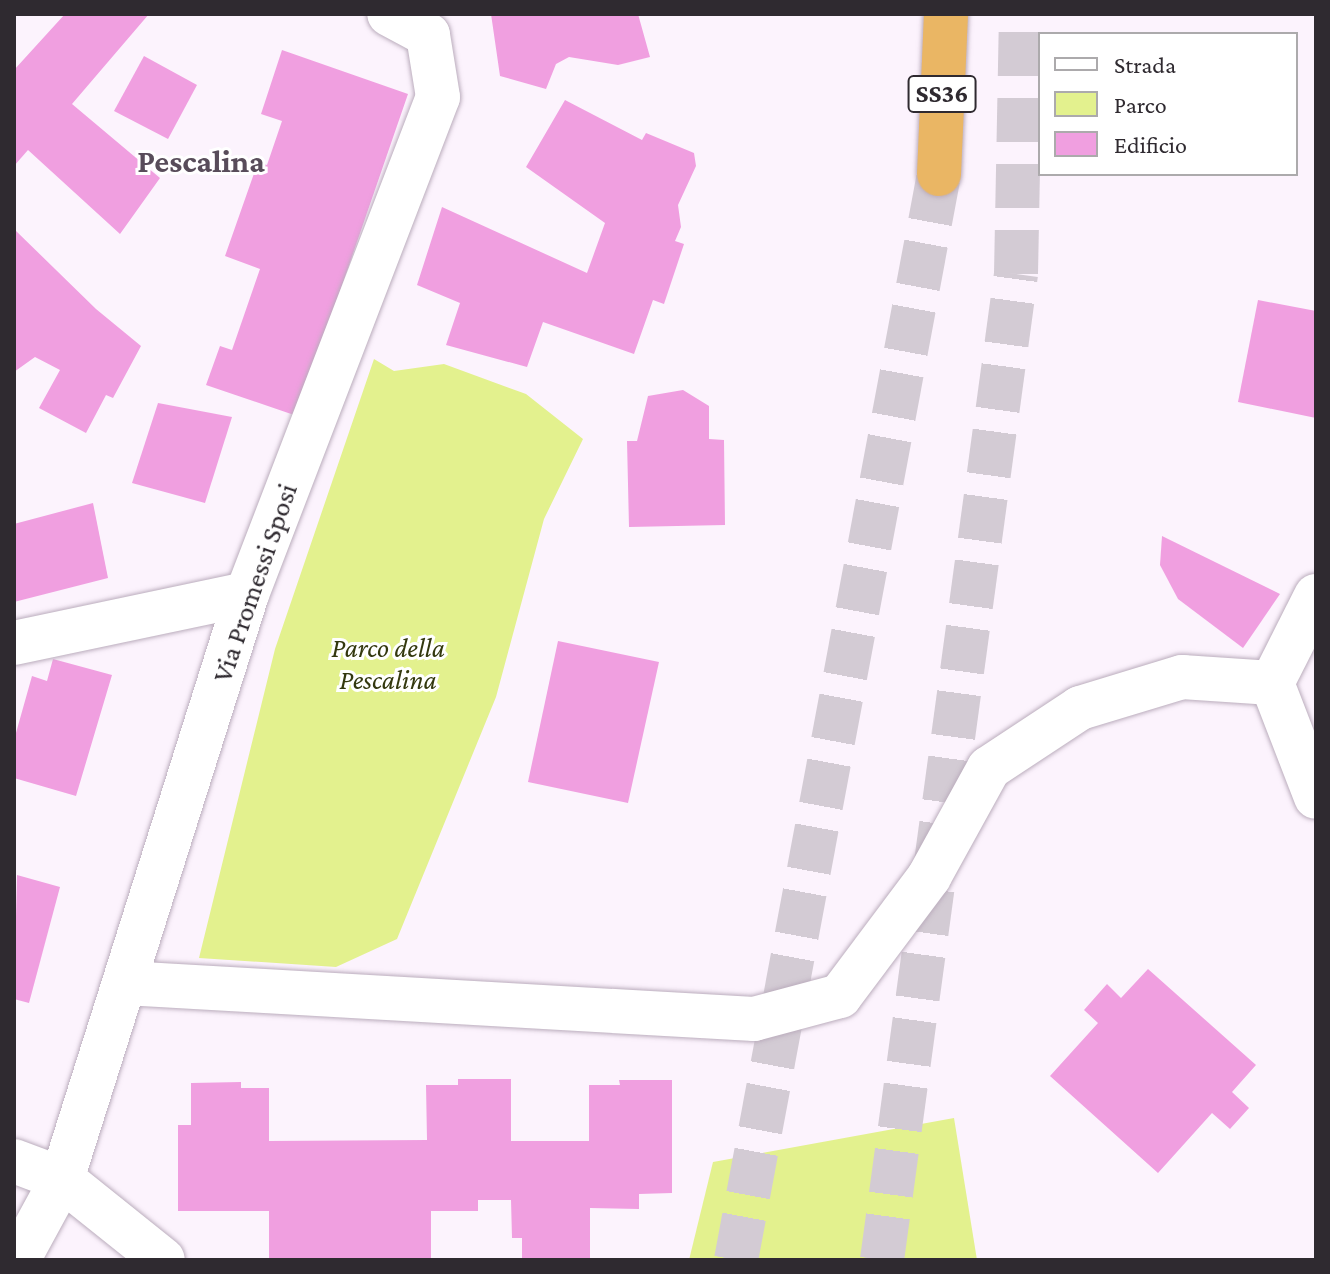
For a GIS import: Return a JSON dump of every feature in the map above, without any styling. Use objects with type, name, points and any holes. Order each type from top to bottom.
[{"type":"highway","name":"SS36","points":[[939,174],[946,14]]},
{"type":"street","name":"Via Promessi Sposi","points":[[18,1260],[62,1179],[247,594],[438,97],[428,35],[389,14]]},
{"type":"street","points":[[14,643],[247,594]]},
{"type":"street","points":[[1316,596],[1272,683],[1316,797]]},
{"type":"street","points":[[125,983],[754,1019],[840,996],[929,877],[989,768],[1080,708],[1182,677],[1272,683]]},
{"type":"street","points":[[14,1161],[62,1179],[163,1260]]},
{"type":"green space","name":"Parco della Pescalina","points":[[374,359],[394,371],[444,364],[526,394],[583,439],[544,519],[496,697],[397,939],[336,967],[199,958],[275,649]]},
{"type":"green space","points":[[954,1118],[977,1260],[689,1260],[713,1162]]},
{"type":"building","points":[[65,14],[149,14],[72,104],[160,178],[120,234],[28,150],[14,166],[14,70]]},
{"type":"building","points":[[491,14],[638,14],[650,57],[618,65],[569,57],[556,64],[546,89],[500,76]]},
{"type":"building","points":[[282,50],[408,94],[297,416],[206,385],[220,346],[232,350],[260,269],[225,256],[258,162],[267,165],[282,121],[261,114]]},
{"type":"building","points":[[144,56],[197,85],[168,139],[114,111]]},
{"type":"building","points":[[565,100],[642,140],[646,133],[694,153],[696,166],[678,205],[681,227],[675,241],[684,244],[664,304],[653,300],[634,354],[543,322],[527,367],[446,345],[460,303],[417,285],[442,207],[587,273],[605,223],[526,167]]},
{"type":"building","points":[[14,229],[96,309],[141,346],[113,398],[106,395],[86,433],[39,408],[60,370],[35,357],[14,372]]},
{"type":"building","points":[[1258,300],[1316,311],[1316,418],[1238,402]]},
{"type":"building","points":[[683,390],[709,406],[709,439],[724,440],[725,525],[629,527],[627,441],[637,441],[648,396]]},
{"type":"building","points":[[158,403],[232,417],[205,503],[132,483]]},
{"type":"building","points":[[93,503],[108,578],[14,602],[14,524]]},
{"type":"building","points":[[1162,536],[1280,594],[1243,648],[1178,599],[1160,565]]},
{"type":"building","points":[[558,641],[659,662],[628,803],[528,782]]},
{"type":"building","points":[[53,659],[112,675],[76,796],[14,778],[14,740],[32,676],[47,681]]},
{"type":"building","points":[[17,875],[60,887],[29,1003],[14,999]]},
{"type":"building","points":[[1148,969],[1256,1065],[1232,1092],[1249,1108],[1230,1129],[1212,1113],[1158,1173],[1050,1076],[1098,1023],[1084,1010],[1107,984],[1121,998]]},
{"type":"building","points":[[458,1079],[511,1079],[511,1141],[589,1141],[589,1085],[620,1085],[619,1080],[672,1080],[672,1193],[639,1194],[639,1209],[590,1208],[590,1260],[522,1260],[522,1238],[512,1238],[511,1200],[478,1200],[478,1211],[431,1211],[431,1259],[269,1260],[269,1211],[178,1211],[178,1125],[191,1125],[191,1083],[241,1082],[241,1088],[269,1088],[269,1141],[427,1140],[426,1085],[458,1085]]},
{"type":"tunnel","points":[[882,1260],[1016,274],[1021,14]]},
{"type":"tunnel","points":[[736,1260],[939,174]]},
{"type":"district","name":"Pescalina","points":[[201,161]]}]
